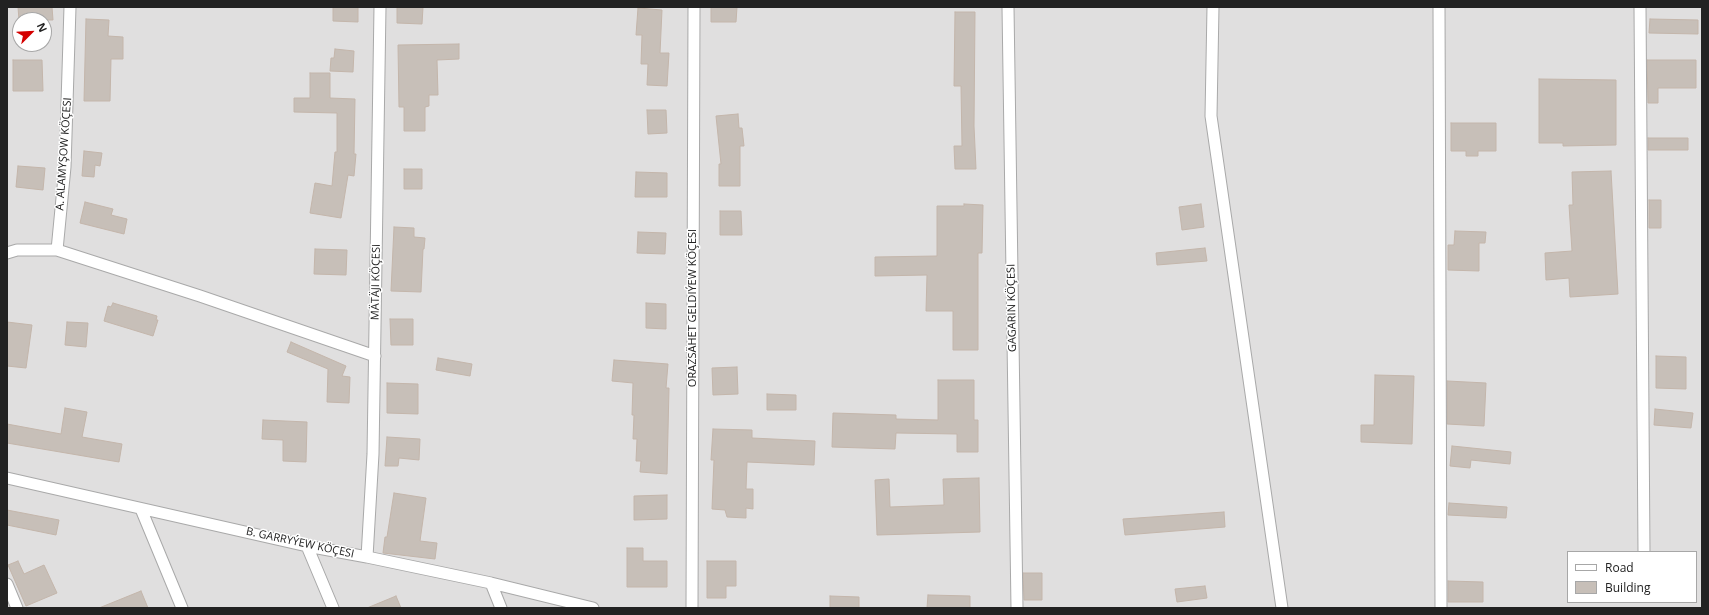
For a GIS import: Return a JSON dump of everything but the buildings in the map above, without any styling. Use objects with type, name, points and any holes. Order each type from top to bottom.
[{"type":"street","name":"A. ALAMYŞOW KÖÇESI","points":[[57,250],[65,167],[70,7]]},
{"type":"street","name":"MÄTÄJI KÖÇESI","points":[[367,557],[373,454],[380,7]]},
{"type":"street","name":"ORAZSÄHET GELDIÝEW KÖÇESI","points":[[692,608],[694,7]]},
{"type":"street","name":"GAGARIN KÖÇESI","points":[[1008,7],[1017,608]]},
{"type":"street","points":[[1213,7],[1211,116],[1282,608]]},
{"type":"street","points":[[1439,7],[1442,608]]},
{"type":"street","points":[[1640,7],[1644,551]]},
{"type":"street","points":[[7,253],[17,250],[57,250],[200,296],[375,356]]},
{"type":"street","name":"B. GARRYÝEW KÖÇESI","points":[[7,478],[307,546],[491,583],[593,608]]},
{"type":"street","points":[[141,509],[182,608]]},
{"type":"street","points":[[307,546],[333,608]]},
{"type":"street","points":[[491,583],[501,608]]},
{"type":"street","points":[[7,584],[17,608]]},
{"type":"shaded area","points":[[7,7],[1702,7],[1702,608],[7,608]]}]
